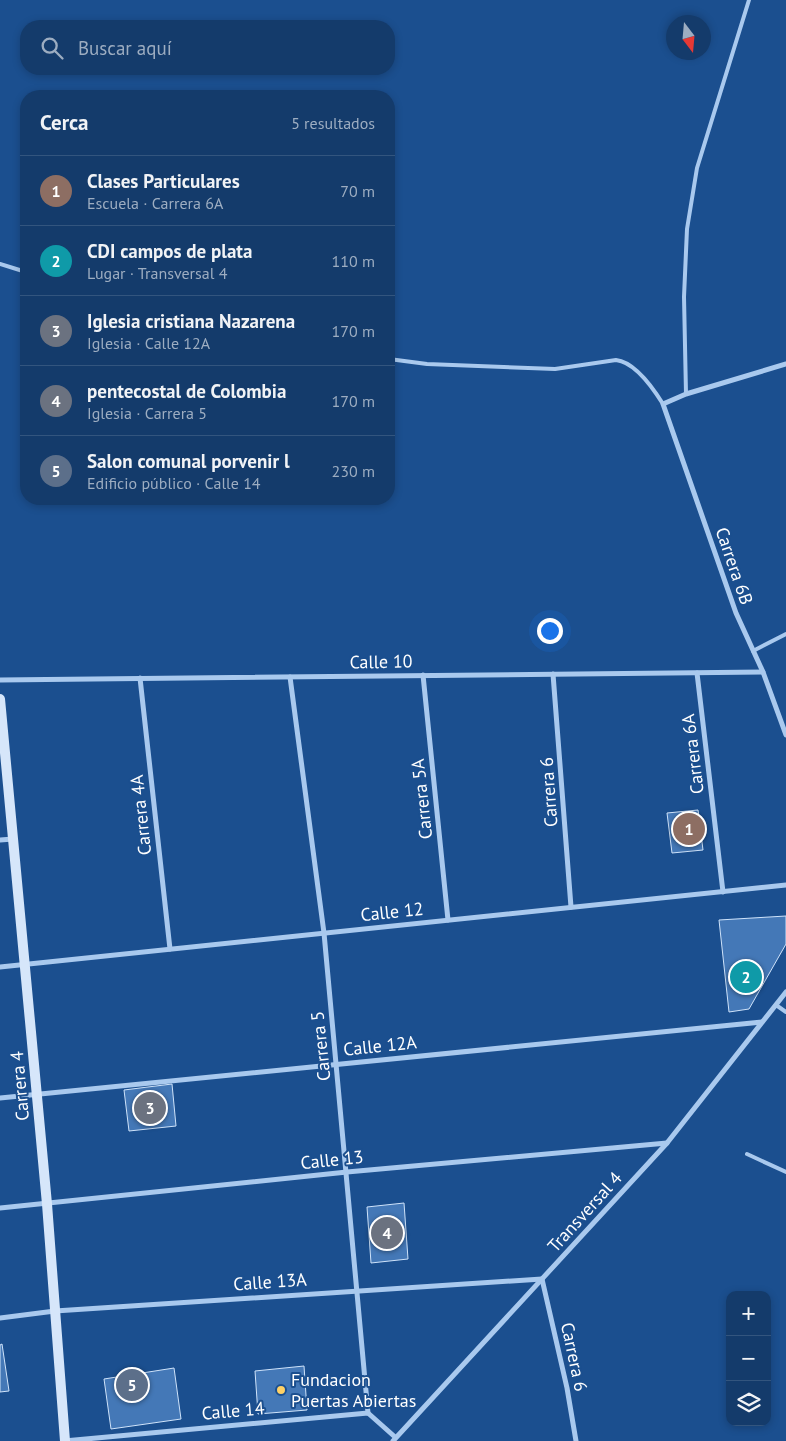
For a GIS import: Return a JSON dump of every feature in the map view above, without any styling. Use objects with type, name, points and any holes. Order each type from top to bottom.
[{"type":"street","points":[[663,404],[686,394],[786,364]]},
{"type":"street","name":"Carrera 6B","points":[[663,404],[736,613],[763,672],[786,735]]},
{"type":"street","name":"Calle 10","points":[[0,680],[763,672]]},
{"type":"street","name":"Carrera 6A","points":[[697,673],[723,892]]},
{"type":"street","name":"Carrera 6","points":[[553,674],[571,908]]},
{"type":"street","name":"Carrera 5A","points":[[423,676],[448,920]]},
{"type":"street","name":"Carrera 5","points":[[290,677],[324,933],[368,1413]]},
{"type":"street","name":"Carrera 4A","points":[[140,678],[170,949]]},
{"type":"street","name":"Carrera 4","points":[[0,700],[47,1204],[65,1441]]},
{"type":"street","points":[[0,840],[13,839]]},
{"type":"street","name":"Calle 12","points":[[0,967],[786,885]]},
{"type":"street","name":"Transversal 4","points":[[394,1439],[667,1143],[786,992]]},
{"type":"street","name":"Calle 12A","points":[[0,1098],[762,1022]]},
{"type":"street","name":"Calle 13","points":[[0,1208],[347,1172],[667,1143]]},
{"type":"street","name":"Carrera 6","points":[[542,1279],[568,1388],[576,1441]]},
{"type":"street","name":"Calle 13A","points":[[0,1318],[55,1311],[542,1279]]},
{"type":"street","points":[[368,1413],[394,1439]]},
{"type":"street","name":"Calle 14","points":[[65,1441],[368,1413]]},
{"type":"lane","points":[[686,394],[684,297],[687,229],[697,168],[748,0]]},
{"type":"lane","points":[[0,264],[20,270]]},
{"type":"lane","points":[[395,360],[427,364],[555,369],[616,360],[624,361],[654,390],[663,404]]},
{"type":"lane","points":[[753,651],[786,634]]},
{"type":"lane","points":[[776,1005],[786,1012]]},
{"type":"lane","points":[[747,1154],[786,1172]]},
{"type":"building","points":[[698,810],[703,850],[672,853],[667,813]]},
{"type":"building","points":[[786,916],[786,944],[749,1009],[729,1012],[719,920]]},
{"type":"building","points":[[172,1084],[176,1126],[129,1131],[124,1090]]},
{"type":"building","points":[[404,1203],[408,1259],[371,1263],[367,1207]]},
{"type":"building","points":[[2,1344],[9,1391],[0,1392],[0,1345]]},
{"type":"building","name":"Fundacion Puertas Abiertas","points":[[304,1366],[307,1410],[258,1414],[255,1371]]},
{"type":"building","points":[[174,1368],[181,1419],[111,1429],[104,1379]]},
{"type":"place","name":"Clases Particulares","points":[[689,829]]},
{"type":"place","name":"CDI campos de plata","points":[[746,977]]},
{"type":"place","name":"Iglesia cristiana Nazarena","points":[[150,1108]]},
{"type":"place","name":"pentecostal de Colombia","points":[[387,1233]]},
{"type":"place","name":"Salon comunal porvenir l","points":[[132,1385]]},
{"type":"place","name":"Fundacion Puertas Abiertas","points":[[281,1390]]}]
